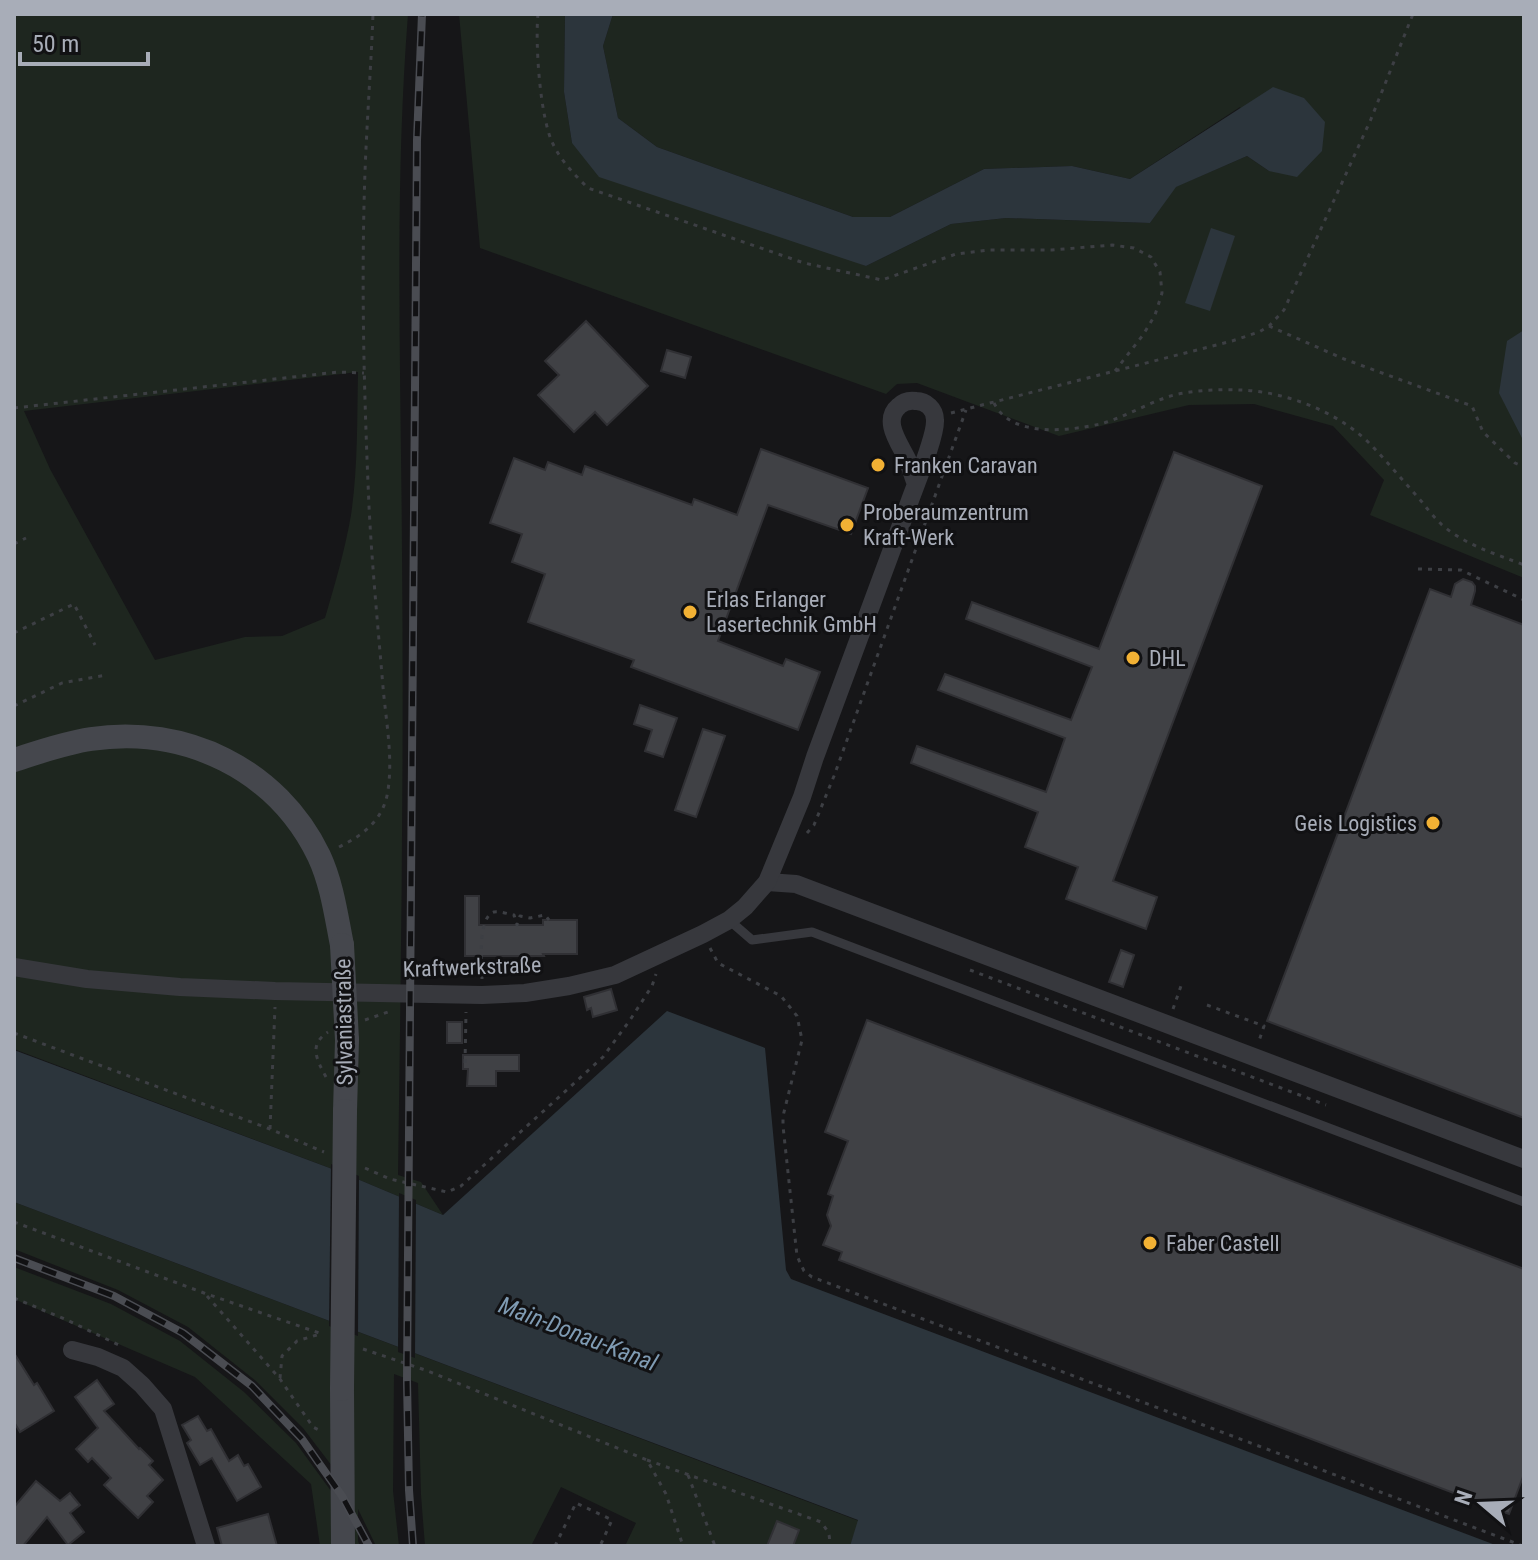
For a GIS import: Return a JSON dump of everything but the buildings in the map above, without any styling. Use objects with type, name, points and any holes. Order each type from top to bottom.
[{"type":"street","name":"Kraftwerkstraße","points":[[14,967],[87,979],[180,987],[473,1000],[569,986],[615,975],[703,934],[745,907],[767,882],[802,797],[916,484]]},
{"type":"street","name":"Sylvaniastraße","points":[[14,760],[92,739],[132,737],[168,740],[202,750],[234,764],[266,786],[293,816],[319,857],[328,881],[342,945],[347,1040],[343,1546]]},
{"type":"street","points":[[767,882],[796,884],[1524,1159]]},
{"type":"street","points":[[72,1350],[123,1368],[163,1409],[206,1546]]},
{"type":"lane","points":[[729,920],[752,940],[812,932],[1524,1202]]},
{"type":"path","points":[[359,837],[372,826],[382,808],[388,792],[389,759],[373,571],[364,373],[365,173],[373,14]]},
{"type":"path","points":[[538,14],[536,33],[542,102],[551,142],[569,170],[588,188],[804,263],[882,280],[956,254],[1112,245],[1134,248],[1151,257],[1160,272],[1162,293],[1155,315],[1143,335],[1115,371]]},
{"type":"path","points":[[807,833],[814,825],[834,776],[966,410],[1232,341],[1269,326],[1284,310],[1371,119],[1413,14]]},
{"type":"path","points":[[1269,326],[1344,359],[1472,406],[1483,432],[1515,463],[1524,467]]},
{"type":"path","points":[[14,408],[338,372],[364,373]]},
{"type":"path","points":[[994,403],[1015,424],[1056,430],[1100,424],[1173,396],[1201,391],[1243,390],[1278,396],[1313,407],[1346,424],[1371,444],[1440,523],[1466,542],[1524,565]]},
{"type":"path","points":[[14,544],[26,538]]},
{"type":"path","points":[[1418,569],[1461,570],[1524,600]]},
{"type":"path","points":[[14,633],[74,604],[95,645]]},
{"type":"path","points":[[14,706],[62,683],[106,675]]},
{"type":"path","points":[[465,1063],[483,925],[487,916],[495,912],[514,915],[517,925],[520,916],[545,915],[549,920]]},
{"type":"path","points":[[703,934],[718,963],[781,996],[797,1016],[802,1040],[783,1126],[797,1256],[804,1271],[812,1277],[1523,1546]]},
{"type":"path","points":[[461,1186],[603,1057],[652,986],[658,969]]},
{"type":"path","points":[[1167,1024],[1181,986]]},
{"type":"path","points":[[14,1033],[270,1129],[275,991]]},
{"type":"path","points":[[1207,1005],[1264,1026],[1254,1056]]},
{"type":"path","points":[[14,1222],[334,1339]]},
{"type":"path","points":[[204,1293],[280,1379],[313,1427]]},
{"type":"path","points":[[14,1298],[129,1351]]},
{"type":"path","points":[[280,1379],[282,1356],[297,1341],[320,1334]]},
{"type":"path","points":[[361,1348],[428,1371],[647,1460],[821,1522],[829,1533],[827,1546]]},
{"type":"path","points":[[647,1460],[666,1494],[683,1546]]},
{"type":"path","points":[[688,1475],[715,1546]]},
{"type":"path","points":[[555,1546],[576,1503],[612,1520],[600,1546]]},
{"type":"shaded area","points":[[14,14],[408,14],[400,216],[403,708],[398,1175],[421,1182],[443,1215],[343,1173],[14,1049]],"holes":[[[358,372],[356,462],[351,515],[325,618],[282,636],[245,637],[155,660],[50,469],[24,411]]]},
{"type":"shaded area","points":[[459,14],[565,14],[564,92],[572,143],[866,266],[951,224],[1006,218],[1150,223],[1175,187],[1247,156],[1269,171],[1240,107],[1130,179],[1072,166],[984,169],[890,217],[853,217],[657,147],[618,118],[603,46],[613,14],[1524,14],[1524,578],[1370,515],[1384,480],[1333,426],[1254,404],[1189,405],[1059,436],[917,383],[897,384],[886,394],[480,248]]},
{"type":"shaded area","points":[[14,1202],[859,1521],[850,1546],[625,1546],[636,1523],[561,1487],[531,1546],[425,1546],[418,1383],[394,1374],[393,1491],[399,1546],[376,1546],[358,1509],[360,1546],[320,1546],[311,1484],[195,1377],[14,1299],[14,1267],[111,1304],[180,1341],[244,1392],[296,1443],[331,1491],[332,1466],[303,1428],[256,1381],[188,1327],[118,1290],[14,1249]]},
{"type":"water","points":[[565,14],[613,14],[603,46],[618,118],[657,147],[853,217],[890,217],[984,169],[1072,166],[1130,179],[1273,87],[1304,98],[1325,122],[1322,151],[1297,177],[1269,171],[1247,156],[1176,187],[1150,223],[1006,218],[951,224],[866,266],[599,177],[572,143],[564,92]]},
{"type":"water","points":[[1211,228],[1235,236],[1210,311],[1185,303]]},
{"type":"water","points":[[1524,330],[1524,442],[1499,393],[1507,341]]},
{"type":"water","name":"Main-Donau-Kanal","points":[[667,1011],[765,1048],[786,1270],[791,1279],[1498,1546],[850,1546],[858,1520],[14,1202],[14,1050],[343,1173],[443,1215]]},
{"type":"pier","points":[[331,1164],[359,1176],[358,1336],[329,1326]]},
{"type":"pier","points":[[399,1193],[416,1200],[415,1358],[398,1352]]},
{"type":"railway","points":[[413,1546],[407,1380],[417,140],[422,14]]},
{"type":"railway","points":[[14,1258],[114,1296],[183,1333],[252,1386],[302,1439],[342,1496],[369,1546]]},
{"type":"place","name":"Franken Caravan","points":[[878,465]]},
{"type":"place","name":"Proberaumzentrum Kraft-Werk","points":[[847,525]]},
{"type":"place","name":"Erlas Erlanger Lasertechnik GmbH","points":[[690,612]]},
{"type":"place","name":"DHL","points":[[1133,658]]},
{"type":"place","name":"Geis Logistics","points":[[1433,823]]},
{"type":"place","name":"Faber Castell","points":[[1150,1243]]}]
